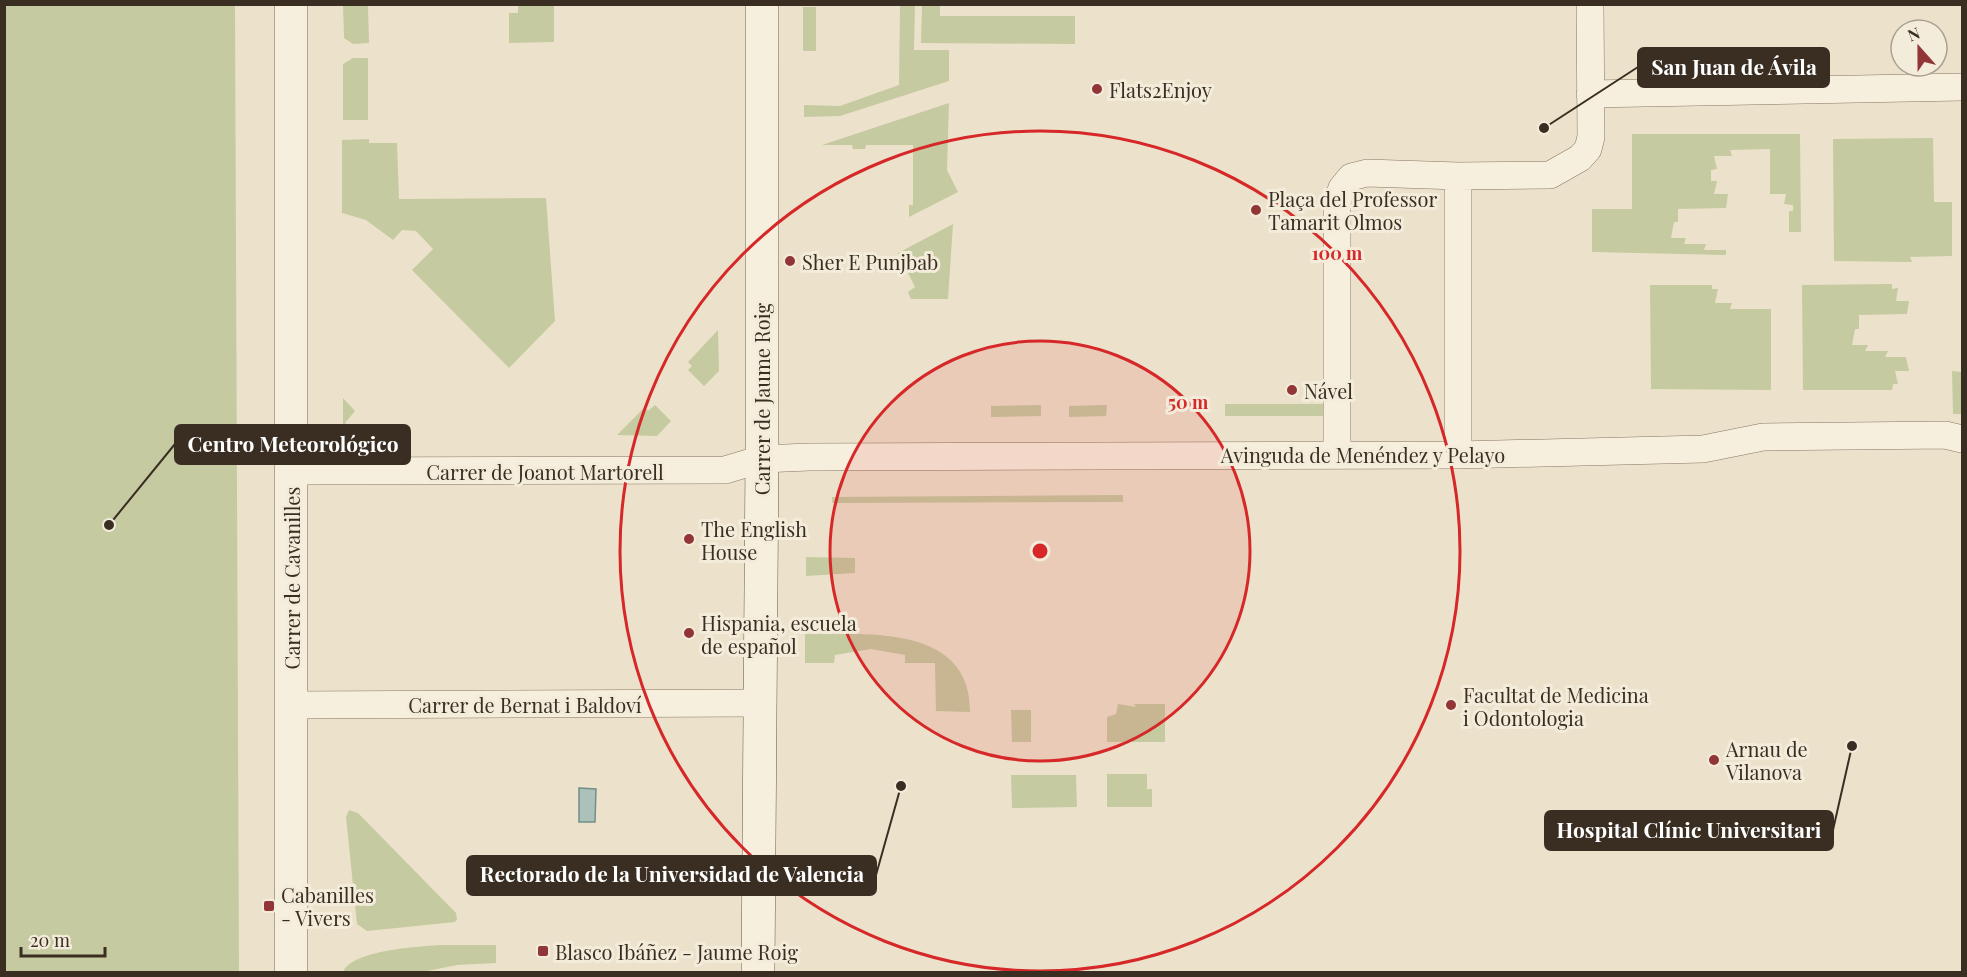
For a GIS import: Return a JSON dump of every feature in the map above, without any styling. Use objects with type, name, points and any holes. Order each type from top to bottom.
[{"type":"main road","name":"Carrer de Cavanilles","points":[[291,4],[291,972]]},
{"type":"main road","name":"Carrer de Jaume Roig","points":[[758,972],[762,459],[762,4]]},
{"type":"street","points":[[1337,455],[1337,202],[1342,188],[1351,177],[1367,173],[1458,176],[1550,175],[1569,167],[1588,149],[1591,137],[1590,4]]},
{"type":"street","points":[[1590,94],[1962,87]]},
{"type":"street","points":[[1458,176],[1458,455]]},
{"type":"street","name":"Avinguda de Menéndez y Pelayo","points":[[762,459],[973,455],[1458,455],[1703,449],[1763,437],[1945,435],[1962,439]]},
{"type":"street","name":"Carrer de Joanot Martorell","points":[[291,471],[725,470],[762,459]]},
{"type":"street","name":"Carrer de Bernat i Baldoví","points":[[291,705],[759,703]]},
{"type":"green space","points":[[4,5],[235,5],[239,972],[5,972]]},
{"type":"green space","points":[[343,5],[368,5],[369,43],[353,44],[344,38]]},
{"type":"green space","points":[[518,5],[554,5],[554,42],[509,43],[509,13],[518,13]]},
{"type":"green space","points":[[900,5],[915,5],[914,50],[949,50],[949,81],[840,116],[804,117],[804,105],[840,106],[899,85]]},
{"type":"green space","points":[[922,5],[940,5],[940,16],[1075,16],[1075,44],[921,43]]},
{"type":"green space","points":[[803,7],[816,7],[816,51],[803,51]]},
{"type":"green space","points":[[353,58],[368,58],[368,120],[343,120],[343,64]]},
{"type":"green space","points":[[949,103],[947,170],[958,192],[909,217],[909,205],[913,205],[913,145],[866,145],[865,149],[853,149],[852,145],[822,145]]},
{"type":"green space","points":[[1632,134],[1800,134],[1801,232],[1789,232],[1789,211],[1793,211],[1793,205],[1784,204],[1786,194],[1770,194],[1770,149],[1730,150],[1732,156],[1714,156],[1717,169],[1711,170],[1711,181],[1717,181],[1714,194],[1728,194],[1726,208],[1678,209],[1678,222],[1674,222],[1671,238],[1686,238],[1684,244],[1706,244],[1704,250],[1726,250],[1726,255],[1592,252],[1592,209],[1632,209]]},
{"type":"green space","points":[[1933,138],[1934,202],[1952,202],[1952,256],[1910,257],[1912,262],[1834,261],[1833,139]]},
{"type":"green space","points":[[369,139],[369,143],[397,143],[399,199],[546,198],[555,321],[509,368],[412,270],[433,249],[416,231],[402,230],[393,240],[366,220],[342,213],[342,140]]},
{"type":"green space","points":[[953,224],[948,299],[911,299],[908,292],[915,287],[898,253]]},
{"type":"green space","points":[[1892,284],[1892,289],[1898,288],[1896,301],[1909,301],[1907,314],[1859,315],[1859,329],[1855,329],[1852,345],[1868,345],[1865,351],[1888,351],[1885,357],[1906,357],[1909,371],[1895,371],[1898,384],[1893,384],[1892,390],[1803,390],[1802,285]]},
{"type":"green space","points":[[1650,285],[1712,285],[1712,289],[1718,289],[1715,303],[1732,303],[1730,309],[1771,309],[1771,390],[1651,389]]},
{"type":"green space","points":[[718,330],[719,371],[704,386],[688,370],[692,366],[688,362]]},
{"type":"green space","points":[[1952,371],[1962,372],[1962,414],[1953,414]]},
{"type":"green space","points":[[343,398],[355,411],[345,423],[358,436],[369,425],[382,437],[343,437]]},
{"type":"green space","points":[[1225,404],[1323,404],[1323,416],[1225,416]]},
{"type":"green space","points":[[655,405],[671,421],[657,436],[617,435],[645,407],[648,411]]},
{"type":"green space","points":[[1041,405],[1041,416],[991,417],[991,406]]},
{"type":"green space","points":[[1107,405],[1106,416],[1069,417],[1069,406]]},
{"type":"green space","points":[[1123,495],[1123,502],[832,503],[832,497]]},
{"type":"green space","points":[[806,557],[855,558],[855,573],[806,576]]},
{"type":"green space","points":[[805,634],[884,635],[911,640],[934,649],[953,663],[966,683],[970,712],[936,711],[935,663],[905,663],[905,655],[871,649],[835,655],[834,663],[805,663]]},
{"type":"green space","points":[[1118,704],[1136,707],[1134,704],[1165,704],[1165,742],[1107,742],[1107,717],[1116,714]]},
{"type":"green space","points":[[1011,710],[1031,710],[1031,742],[1012,742]]},
{"type":"green space","points":[[1107,774],[1147,774],[1147,789],[1152,789],[1152,807],[1107,807]]},
{"type":"green space","points":[[1011,775],[1076,775],[1077,807],[1012,808]]},
{"type":"green space","points":[[349,810],[358,813],[456,913],[455,922],[367,931],[357,924],[346,817]]},
{"type":"green space","points":[[439,945],[496,945],[496,963],[457,965],[422,972],[343,972],[349,965],[372,954]]},
{"type":"water","points":[[579,788],[596,789],[595,822],[579,822]]},
{"type":"place","name":"Flats2Enjoy","points":[[1097,89]]},
{"type":"place","name":"San Juan de Ávila","points":[[1544,128]]},
{"type":"place","name":"Plaça del Professor Tamarit Olmos","points":[[1256,210]]},
{"type":"place","name":"Sher E Punjbab","points":[[790,261]]},
{"type":"place","name":"Nável","points":[[1292,390]]},
{"type":"place","name":"Centro Meteorológico","points":[[109,525]]},
{"type":"place","name":"The English House","points":[[689,539]]},
{"type":"place","name":"Hispania, escuela de español","points":[[689,633]]},
{"type":"place","name":"Facultat de Medicina i Odontologia","points":[[1451,705]]},
{"type":"place","name":"Hospital Clínic Universitari","points":[[1852,746]]},
{"type":"place","name":"Arnau de Vilanova","points":[[1714,760]]},
{"type":"place","name":"Rectorado de la Universidad de Valencia","points":[[901,786]]},
{"type":"place","name":"Cabanilles - Vivers","points":[[269,906]]},
{"type":"place","name":"Blasco Ibáñez - Jaume Roig","points":[[543,951]]}]
